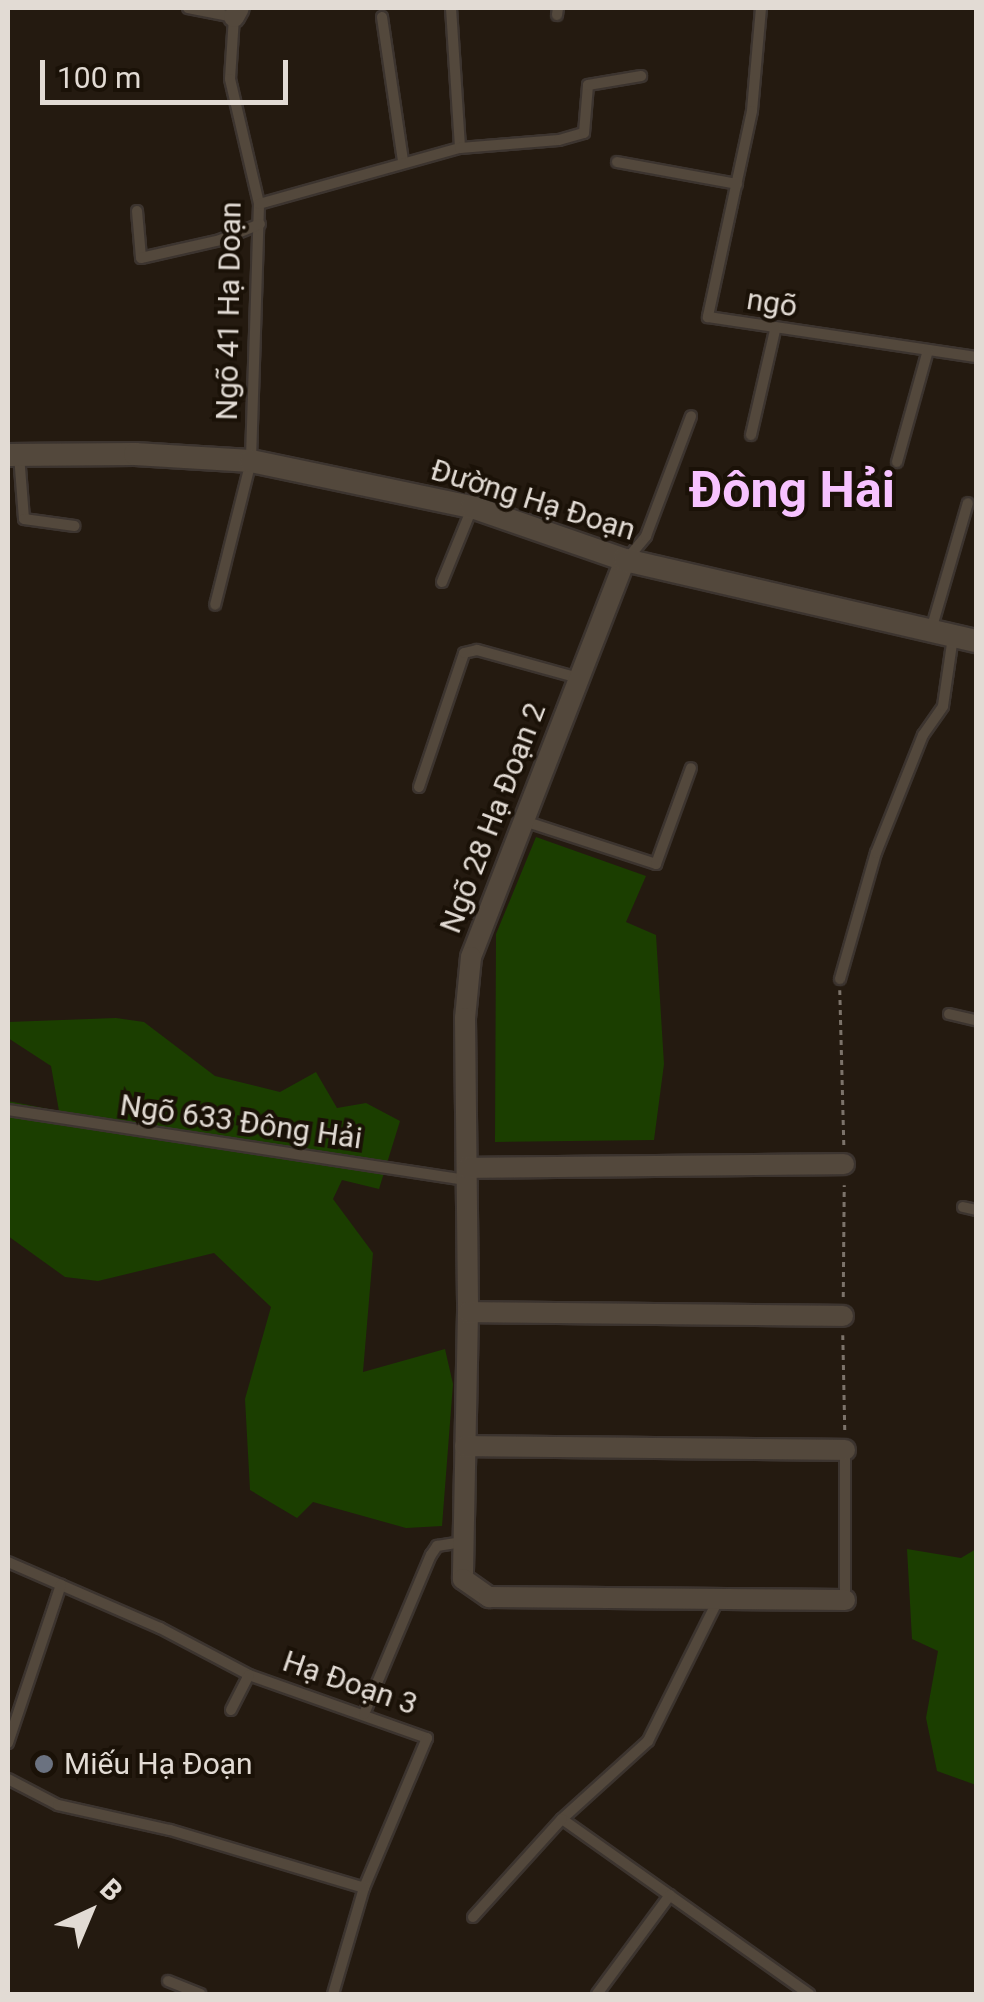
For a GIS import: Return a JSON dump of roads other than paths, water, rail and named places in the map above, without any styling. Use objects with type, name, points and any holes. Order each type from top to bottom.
[{"type":"street","name":"Đường Hạ Đoạn","points":[[13,455],[135,454],[251,461],[472,507],[625,560],[976,642]]},
{"type":"street","name":"Ngõ 28 Hạ Đoạn 2","points":[[625,560],[471,957],[465,1018],[468,1312],[463,1578],[472,1589],[489,1597],[717,1602]]},
{"type":"street","points":[[467,1174],[844,1164]]},
{"type":"street","points":[[468,1312],[843,1316]]},
{"type":"street","points":[[465,1446],[845,1450]]},
{"type":"street","points":[[717,1602],[845,1600]]},
{"type":"lane","points":[[188,8],[237,12]]},
{"type":"lane","points":[[452,8],[460,148]]},
{"type":"lane","name":"ngõ","points":[[761,8],[752,111],[708,317],[976,357]]},
{"type":"lane","name":"Ngõ 41 Hạ Doạn","points":[[215,605],[251,461],[260,224],[259,204],[230,78],[237,12]]},
{"type":"lane","points":[[382,17],[403,161]]},
{"type":"lane","points":[[259,204],[460,148],[559,140],[584,133],[588,85],[641,76]]},
{"type":"lane","points":[[617,162],[737,184]]},
{"type":"lane","points":[[137,211],[141,258],[220,240],[260,224]]},
{"type":"lane","points":[[751,435],[775,330]]},
{"type":"lane","points":[[898,462],[928,350]]},
{"type":"lane","points":[[625,560],[646,536],[692,416]]},
{"type":"lane","points":[[13,455],[24,520],[75,526]]},
{"type":"lane","points":[[840,979],[876,854],[923,735],[944,706],[942,634],[968,504]]},
{"type":"lane","points":[[442,582],[472,507]]},
{"type":"lane","points":[[419,787],[464,653],[477,650],[579,678]]},
{"type":"lane","points":[[524,821],[656,864],[691,768]]},
{"type":"lane","points":[[949,1014],[976,1020]]},
{"type":"lane","name":"Ngõ 633 Đông Hải","points":[[8,1110],[467,1174]]},
{"type":"lane","points":[[964,1207],[976,1210]]},
{"type":"lane","points":[[845,1450],[845,1600]]},
{"type":"lane","points":[[364,1714],[431,1555],[437,1546],[461,1542]]},
{"type":"lane","name":"Hạ Đoạn 3","points":[[8,1562],[160,1628],[250,1674],[422,1734],[427,1742],[364,1888],[332,1994]]},
{"type":"lane","points":[[8,1743],[61,1585]]},
{"type":"lane","points":[[473,1917],[562,1819],[648,1741],[717,1602]]},
{"type":"lane","points":[[231,1710],[250,1674]]},
{"type":"lane","points":[[8,1779],[58,1805],[170,1830],[364,1888]]},
{"type":"lane","points":[[562,1819],[809,1994]]},
{"type":"lane","points":[[597,1994],[670,1895]]},
{"type":"lane","points":[[168,1981],[201,1994]]},
{"type":"place","name":"Miếu Hạ Đoạn","points":[[44,1764]]},
{"type":"district","name":"Đông Hải","points":[[792,491]]}]
